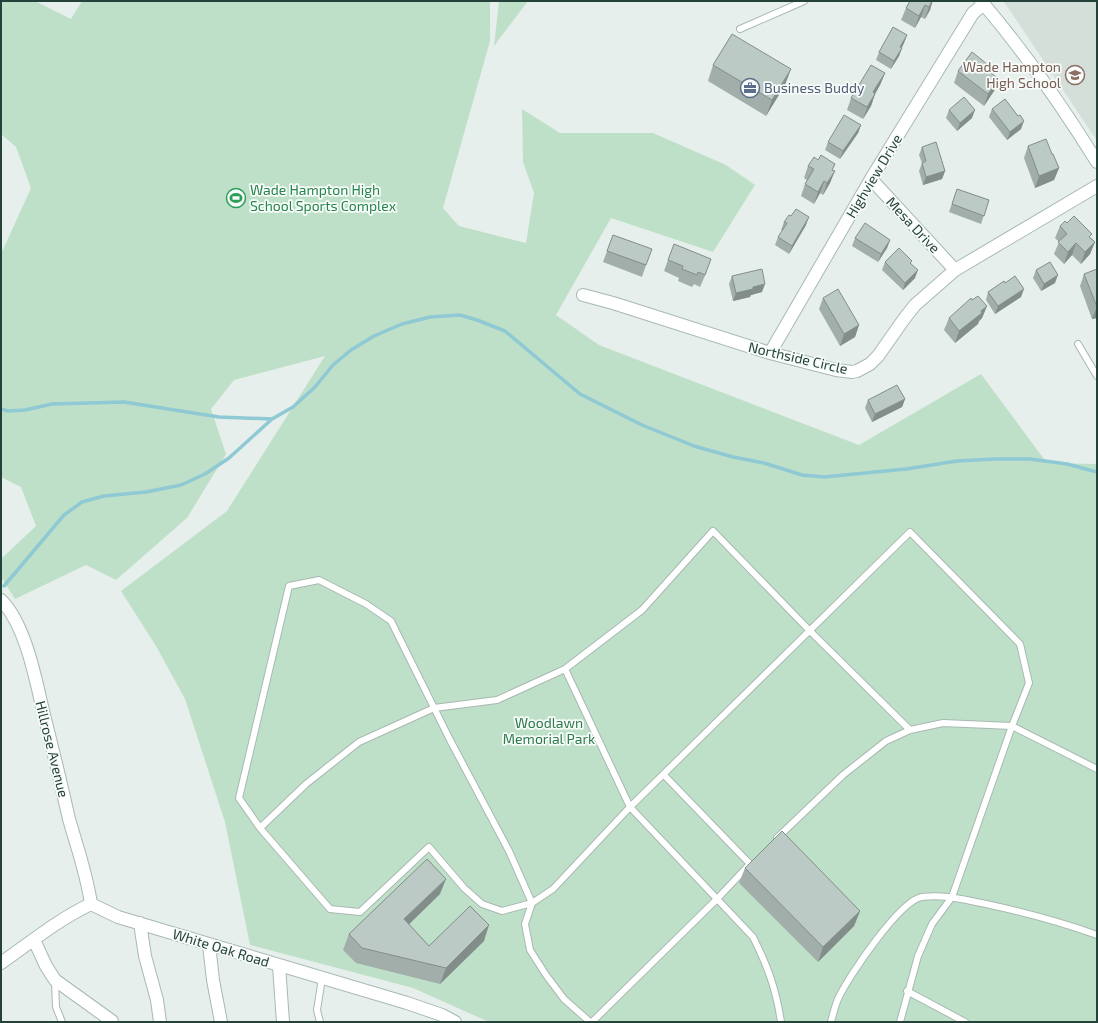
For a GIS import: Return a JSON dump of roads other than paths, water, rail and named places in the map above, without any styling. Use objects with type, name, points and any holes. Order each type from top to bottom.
[{"type":"street","points":[[982,2],[1004,28],[1056,99],[1097,162]]},
{"type":"street","name":"Highview Drive","points":[[770,353],[871,179],[973,13],[982,2]]},
{"type":"street","name":"Mesa Drive","points":[[871,179],[955,270]]},
{"type":"street","name":"Northside Circle","points":[[583,295],[613,303],[770,353],[841,371],[852,372],[864,368],[878,356],[915,305],[955,270],[1097,186]]},
{"type":"street","name":"Hillrose Avenue","points":[[1,600],[11,612],[25,643],[38,689],[70,820],[87,878],[91,904]]},
{"type":"street","points":[[1,963],[59,922],[91,904]]},
{"type":"street","name":"White Oak Road","points":[[91,904],[118,916],[209,945],[407,1003],[442,1015],[455,1022]]},
{"type":"street","points":[[140,923],[145,956],[157,1000],[160,1022]]},
{"type":"street","points":[[34,940],[46,966],[55,980],[112,1022]]},
{"type":"street","points":[[209,945],[213,980],[221,1022]]},
{"type":"street","points":[[279,966],[283,1022]]},
{"type":"lane","points":[[740,29],[799,5],[804,1]]},
{"type":"lane","points":[[1078,344],[1097,376]]},
{"type":"lane","points":[[260,828],[306,784],[359,742],[434,708],[497,700],[565,669],[642,610],[713,531],[810,631],[910,730]]},
{"type":"lane","points":[[756,859],[591,1022],[564,999],[530,950],[525,924],[532,903],[509,851],[476,790],[391,621],[366,604],[319,580],[289,586],[239,798],[260,828],[330,909],[360,912],[429,847],[464,888],[482,904],[502,911],[532,903],[553,889],[630,808],[910,532],[1020,644],[1029,683],[1012,726],[952,897],[932,924],[918,956],[907,991],[900,1022]]},
{"type":"lane","points":[[565,669],[630,808],[753,937],[765,960],[774,984],[781,1022]]},
{"type":"lane","points":[[771,844],[843,775],[886,740],[910,730],[943,723],[1012,726],[1097,769]]},
{"type":"lane","points":[[664,775],[750,864]]},
{"type":"lane","points":[[831,1022],[838,999],[864,956],[888,925],[903,909],[921,897],[952,897],[1024,913],[1097,935]]},
{"type":"lane","points":[[320,1022],[317,1010],[322,978]]},
{"type":"lane","points":[[55,980],[57,995],[56,1007],[62,1022]]},
{"type":"lane","points":[[907,991],[964,1022]]},
{"type":"waterway","points":[[4,586],[64,515],[82,502],[104,496],[146,492],[181,485],[205,474],[229,458],[272,419],[293,407],[315,387],[333,365],[351,350],[374,336],[402,324],[430,317],[460,315],[505,331],[580,394],[642,425],[694,446],[733,457],[764,463],[802,475],[824,477],[906,469],[957,461],[995,459],[1030,459],[1067,464],[1097,472]]},
{"type":"waterway","points":[[1,409],[8,411],[25,410],[52,404],[124,402],[219,417],[272,419]]},
{"type":"place","name":"Wade Hampton High School","points":[[1075,75]]},
{"type":"place","name":"Business Buddy","points":[[750,88]]},
{"type":"place","name":"Wade Hampton High School Sports Complex","points":[[236,198]]},
{"type":"park label","name":"Woodlawn Memorial Park","points":[[549,732]]}]
